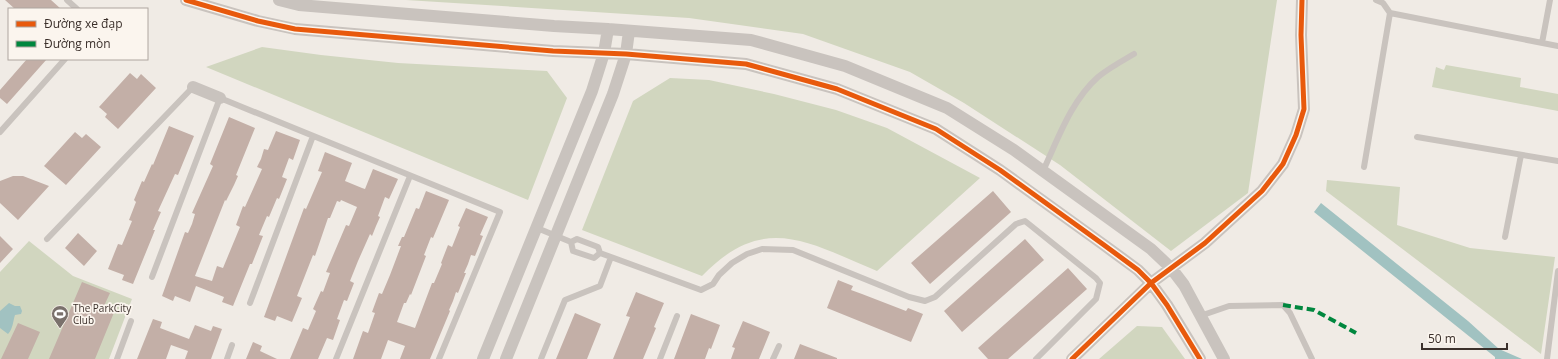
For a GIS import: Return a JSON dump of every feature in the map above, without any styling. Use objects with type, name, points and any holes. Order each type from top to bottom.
[{"type":"street","points":[[186,0],[295,29],[553,51],[626,54],[746,64],[837,89],[936,129],[1000,170],[1138,270],[1151,283],[1167,305],[1200,359]]},
{"type":"street","points":[[279,0],[307,6],[751,40],[845,66],[947,108],[1014,150],[1151,249],[1171,268],[1184,285],[1224,359]]},
{"type":"street","points":[[1072,359],[1151,283],[1205,242],[1262,191],[1283,164],[1296,135],[1304,109],[1301,35],[1302,0]]},
{"type":"street","points":[[483,359],[592,91],[604,53],[608,29]]},
{"type":"street","points":[[506,359],[613,94],[626,54],[629,31]]},
{"type":"street","points":[[193,87],[220,98]]},
{"type":"lane","points":[[67,0],[76,8]]},
{"type":"lane","points":[[1376,0],[1383,3],[1390,12],[1558,46]]},
{"type":"lane","points":[[1542,43],[1550,0]]},
{"type":"lane","points":[[1364,167],[1390,12]]},
{"type":"lane","points":[[1043,171],[1070,116],[1083,94],[1098,77],[1134,54]]},
{"type":"lane","points":[[0,132],[64,60]]},
{"type":"lane","points":[[48,239],[193,87]]},
{"type":"lane","points":[[152,277],[220,98],[500,212],[440,359]]},
{"type":"lane","points":[[250,303],[312,136]]},
{"type":"lane","points":[[1417,137],[1558,161]]},
{"type":"lane","points":[[1505,237],[1521,155]]},
{"type":"lane","points":[[336,359],[410,176]]},
{"type":"lane","points":[[600,253],[701,290],[713,284],[719,275],[732,263],[747,254],[762,249],[793,250],[909,298],[924,301],[935,297],[1016,224],[1025,221],[1096,278],[1100,283],[1100,290],[1096,299],[1036,359]]},
{"type":"lane","points":[[537,228],[571,242],[577,239],[598,247],[600,253]]},
{"type":"lane","points":[[571,242],[573,251],[594,258],[600,253]]},
{"type":"lane","points":[[541,359],[564,300],[600,286],[611,257]]},
{"type":"lane","points":[[1547,359],[1558,271]]},
{"type":"lane","points":[[1200,316],[1228,306],[1283,305],[1290,313],[1312,359]]},
{"type":"lane","points":[[660,359],[676,316]]},
{"type":"lane","points":[[117,359],[131,321]]},
{"type":"lane","points":[[227,359],[232,345]]},
{"type":"lane","points":[[774,359],[779,346]]},
{"type":"green space","points":[[406,0],[1277,0],[1248,193],[1171,251],[1060,165],[964,103],[910,72],[803,34],[689,18]]},
{"type":"green space","points":[[262,47],[398,63],[547,71],[567,98],[528,200],[206,67]]},
{"type":"green space","points":[[1446,65],[1521,78],[1520,87],[1558,94],[1558,111],[1432,87],[1436,67],[1444,70]]},
{"type":"green space","points":[[670,78],[709,80],[774,94],[836,110],[887,128],[980,178],[877,271],[807,243],[786,239],[766,239],[746,244],[724,256],[702,276],[582,230],[633,101]]},
{"type":"green space","points":[[1327,180],[1400,187],[1397,225],[1470,248],[1555,257],[1541,354],[1326,191]]},
{"type":"green space","name":"The ParkCity Club","points":[[29,241],[73,276],[132,299],[109,359],[0,359],[0,272]]},
{"type":"green space","points":[[1137,326],[1162,327],[1185,359],[1099,359]]},
{"type":"water","points":[[1321,203],[1468,321],[1499,349],[1522,359],[1495,359],[1495,357],[1314,212]]},
{"type":"water","points":[[9,303],[15,306],[20,306],[22,311],[21,314],[15,315],[12,327],[8,334],[0,328],[0,311]]},
{"type":"building","points":[[5,0],[51,0],[60,8],[14,8]]},
{"type":"building","points":[[26,60],[46,60],[7,104],[0,98],[0,90]]},
{"type":"building","points":[[130,73],[137,79],[141,74],[156,88],[118,129],[105,117],[107,114],[99,107]]},
{"type":"building","points":[[229,117],[255,128],[236,175],[238,176],[226,201],[225,200],[195,276],[212,281],[217,266],[223,268],[240,227],[236,225],[243,206],[245,207],[262,169],[257,167],[264,149],[268,150],[276,131],[300,140],[293,160],[289,158],[282,177],[287,179],[279,199],[277,198],[269,217],[267,216],[259,235],[263,236],[233,306],[222,302],[224,297],[196,286],[190,302],[175,296],[173,301],[162,296],[185,232],[188,233],[192,224],[195,214],[192,213],[213,166],[210,164]]},
{"type":"building","points":[[169,126],[194,136],[178,175],[175,174],[158,211],[161,212],[153,230],[155,230],[133,284],[122,280],[124,275],[108,269],[118,244],[122,245],[132,221],[129,220],[136,202],[134,200],[142,181],[144,182],[152,164],[153,165]]},
{"type":"building","points":[[75,132],[82,138],[86,134],[101,147],[66,185],[44,166]]},
{"type":"building","points":[[325,152],[352,163],[345,181],[362,188],[365,189],[373,169],[398,179],[389,199],[385,197],[378,216],[380,217],[372,236],[370,234],[358,261],[350,281],[354,283],[347,301],[344,300],[337,319],[340,320],[333,340],[327,338],[318,359],[290,359],[303,328],[308,330],[316,311],[313,309],[321,291],[323,292],[330,273],[326,272],[346,225],[349,226],[357,207],[341,200],[340,202],[337,201],[330,218],[328,218],[315,256],[313,255],[297,296],[302,298],[292,322],[277,316],[275,321],[264,317],[304,208],[306,209],[322,172],[318,171]]},
{"type":"building","points":[[13,176],[23,176],[49,186],[18,220],[0,203],[0,181]]},
{"type":"building","points":[[426,191],[449,200],[433,238],[431,237],[424,255],[426,256],[411,295],[410,294],[406,303],[404,303],[397,322],[415,328],[432,283],[434,283],[442,264],[441,263],[448,245],[452,247],[460,227],[458,226],[466,208],[488,217],[480,235],[483,236],[475,256],[471,255],[464,273],[466,273],[458,293],[456,292],[449,310],[450,311],[430,359],[400,359],[405,346],[388,340],[381,359],[353,359],[363,331],[368,333],[375,313],[372,312],[379,293],[382,294],[390,275],[401,246],[398,246],[402,237],[404,237],[416,208],[419,209]]},
{"type":"building","points":[[993,191],[1011,212],[930,284],[911,263]]},
{"type":"building","points":[[78,233],[97,251],[84,266],[65,248]]},
{"type":"building","points":[[0,236],[13,249],[0,263]]},
{"type":"building","points":[[1025,239],[1044,260],[962,332],[944,311]]},
{"type":"building","points":[[1068,268],[1087,289],[1008,359],[988,359],[978,348]]},
{"type":"building","points":[[838,280],[853,286],[851,290],[906,311],[908,308],[923,314],[911,342],[827,308]]},
{"type":"building","points":[[82,282],[110,293],[104,306],[115,310],[95,359],[49,359]]},
{"type":"building","points":[[636,292],[664,303],[654,327],[656,328],[643,359],[613,359],[630,317],[626,316]]},
{"type":"building","points":[[575,313],[601,324],[587,359],[556,359]]},
{"type":"building","points":[[691,314],[720,325],[711,349],[709,348],[705,359],[674,359]]},
{"type":"building","points":[[153,319],[162,322],[160,328],[189,339],[195,325],[211,331],[213,326],[222,329],[211,359],[185,359],[188,351],[171,345],[166,359],[137,359]]},
{"type":"building","points":[[743,321],[770,332],[759,359],[731,359],[735,348],[732,347]]},
{"type":"building","points":[[18,323],[40,332],[28,359],[1,359]]},
{"type":"building","points":[[253,342],[262,346],[260,351],[277,359],[246,359]]},
{"type":"building","points":[[800,344],[837,358],[837,359],[794,359]]},
{"type":"marked path","points":[[1283,305],[1314,310],[1356,333]]},
{"type":"cycle path","points":[[186,0],[258,21],[295,29],[553,51],[626,54],[746,64],[837,89],[936,129],[1000,170],[1138,270],[1151,283],[1167,305],[1200,359]]},
{"type":"cycle path","points":[[1072,359],[1151,283],[1205,243],[1262,191],[1283,164],[1296,135],[1304,109],[1301,35],[1302,0]]},
{"type":"place","name":"The ParkCity Club","points":[[60,329]]}]
